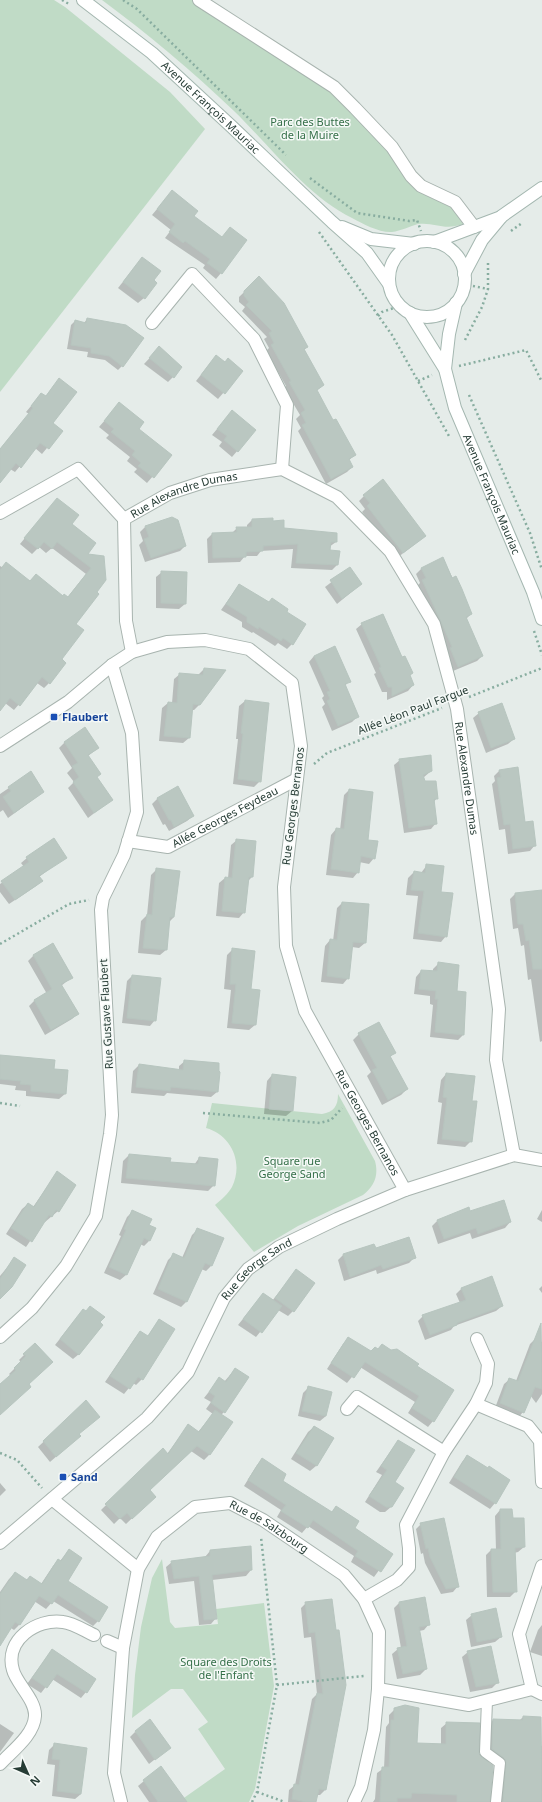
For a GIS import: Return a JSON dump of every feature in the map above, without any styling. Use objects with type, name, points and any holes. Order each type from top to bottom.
[{"type":"street","name":"Avenue François Mauriac","points":[[83,0],[152,53],[367,253],[389,284],[393,296],[400,306],[410,313],[427,317],[438,316],[448,311],[456,303],[461,294],[464,279],[482,240],[502,216]]},
{"type":"street","points":[[199,0],[334,88],[356,108],[392,147],[411,176],[421,186],[455,202],[474,227]]},
{"type":"street","points":[[502,216],[542,188]]},
{"type":"street","name":"Avenue François Mauriac","points":[[389,284],[390,271],[395,259],[403,250],[424,241],[434,242],[502,216]]},
{"type":"street","name":"Avenue François Mauriac","points":[[332,222],[371,239],[414,244]]},
{"type":"street","points":[[434,242],[445,246],[454,253],[461,263],[464,279]]},
{"type":"street","points":[[152,323],[192,274],[254,339],[287,405],[282,469]]},
{"type":"street","name":"Avenue François Mauriac","points":[[445,369],[449,334],[456,303]]},
{"type":"street","name":"Avenue François Mauriac","points":[[410,313],[445,369],[455,408],[533,592],[542,619]]},
{"type":"street","points":[[0,514],[78,469],[124,519]]},
{"type":"street","name":"Rue Alexandre Dumas","points":[[132,652],[126,621],[124,519],[170,493],[210,480],[282,469],[337,497],[390,551],[434,624],[457,709],[499,1009],[496,1060],[514,1155]]},
{"type":"street","name":"Rue Georges Bernanos","points":[[0,746],[68,702],[112,665],[132,652],[167,642],[205,640],[249,649],[292,683],[301,746],[284,887],[286,946],[305,1011],[405,1190]]},
{"type":"street","name":"Rue Gustave Flaubert","points":[[0,1337],[32,1308],[66,1266],[96,1216],[110,1134],[112,1115],[100,910],[103,898],[124,855],[137,812],[132,733],[112,665]]},
{"type":"street","name":"Allée Georges Feydeau","points":[[128,841],[168,847],[297,779]]},
{"type":"street","name":"Rue George Sand","points":[[0,1543],[147,1418],[188,1372],[224,1298],[248,1269],[279,1248],[337,1219],[405,1190],[514,1155],[542,1160]]},
{"type":"street","points":[[364,1599],[398,1580],[409,1568],[409,1548],[406,1525],[444,1452],[476,1404],[486,1383],[488,1364],[476,1339]]},
{"type":"street","points":[[347,1409],[357,1397],[444,1452]]},
{"type":"street","points":[[476,1404],[528,1426],[540,1441],[542,1482]]},
{"type":"street","points":[[52,1498],[138,1569]]},
{"type":"street","name":"Rue de Salzbourg","points":[[121,1802],[114,1773],[123,1648],[138,1569],[157,1537],[194,1507],[230,1503],[263,1520],[344,1575],[364,1599],[379,1632],[379,1674],[374,1730],[361,1786],[354,1802]]},
{"type":"street","points":[[378,1689],[469,1705],[537,1691],[519,1634],[542,1566]]},
{"type":"street","points":[[0,1764],[31,1730],[35,1715],[31,1701],[13,1670],[12,1654],[18,1641],[30,1628],[45,1622],[64,1622],[94,1635]]},
{"type":"street","points":[[107,1641],[123,1648]]},
{"type":"lane","points":[[487,1701],[485,1752],[500,1763],[496,1802]]},
{"type":"path","points":[[123,0],[137,9],[287,156]]},
{"type":"path","points":[[309,178],[357,213],[408,221],[417,220]]},
{"type":"path","points":[[508,233],[525,220]]},
{"type":"path","points":[[464,344],[465,337],[482,307],[488,288],[487,257]]},
{"type":"path","points":[[464,279],[488,288]]},
{"type":"path","points":[[357,286],[392,335],[451,440]]},
{"type":"path","points":[[378,316],[382,312],[400,306]]},
{"type":"path","points":[[418,381],[445,369],[526,350],[542,382]]},
{"type":"path","points":[[461,358],[463,372]]},
{"type":"path","points":[[468,394],[530,533],[542,570]]},
{"type":"path","points":[[532,626],[542,655]]},
{"type":"path","name":"Allée Léon Paul Fargue","points":[[297,779],[327,753],[542,668]]},
{"type":"path","points":[[0,944],[69,904],[103,898]]},
{"type":"path","points":[[0,1103],[20,1106]]},
{"type":"path","points":[[202,1113],[320,1123],[331,1120],[338,1110]]},
{"type":"path","points":[[0,1453],[16,1460],[52,1498]]},
{"type":"path","points":[[252,1802],[258,1792],[276,1685],[260,1542],[263,1520]]},
{"type":"path","points":[[276,1685],[379,1674]]},
{"type":"path","points":[[258,1792],[285,1802]]},
{"type":"green space","points":[[0,0],[54,0],[65,7],[170,92],[205,129],[0,392]]},
{"type":"green space","name":"Parc des Buttes de la Muire","points":[[102,0],[192,0],[336,95],[457,211],[463,224],[445,227],[430,224],[418,224],[399,231],[387,232],[377,230],[336,209],[305,184],[234,111],[170,53]]},
{"type":"green space","name":"Square rue George Sand","points":[[338,1094],[375,1161],[376,1176],[373,1184],[363,1195],[298,1226],[254,1252],[215,1205],[232,1187],[237,1168],[236,1159],[228,1143],[215,1132],[206,1128],[212,1103],[322,1114],[330,1112],[334,1108],[337,1102]]},
{"type":"green space","name":"Square des Droits de l'Enfant","points":[[162,1559],[170,1622],[175,1628],[218,1624],[216,1609],[264,1603],[274,1686],[255,1789],[249,1802],[183,1802],[181,1800],[225,1769],[198,1729],[208,1722],[183,1689],[171,1689],[132,1718],[135,1675],[141,1627],[152,1578]]},
{"type":"building","points":[[172,190],[198,211],[194,216],[222,237],[230,227],[247,240],[222,274],[207,263],[210,259],[185,241],[183,243],[169,232],[175,224],[157,209]]},
{"type":"building","points":[[142,257],[161,271],[154,280],[157,283],[145,299],[123,282]]},
{"type":"building","points":[[259,276],[284,303],[308,347],[304,349],[324,385],[317,390],[333,420],[336,419],[356,455],[349,459],[353,467],[331,479],[302,425],[306,423],[301,413],[305,410],[271,345],[274,343],[269,333],[272,331],[246,305],[249,302],[244,296],[244,291]]},
{"type":"building","points":[[87,318],[126,325],[144,338],[123,367],[109,356],[91,353],[91,348],[71,345],[75,320],[86,323]]},
{"type":"building","points":[[159,346],[182,367],[174,378],[149,358]]},
{"type":"building","points":[[216,355],[225,362],[228,358],[243,371],[225,394],[201,375]]},
{"type":"building","points":[[59,378],[77,392],[53,423],[63,431],[49,449],[40,443],[21,468],[16,463],[0,483],[0,449],[33,408],[31,406],[41,393],[46,396]]},
{"type":"building","points":[[119,402],[144,422],[139,429],[172,455],[154,478],[138,466],[141,463],[132,455],[135,451],[111,432],[114,429],[104,421]]},
{"type":"building","points":[[232,410],[256,430],[238,452],[224,440],[227,436],[217,429]]},
{"type":"building","points":[[383,479],[426,536],[403,553],[367,506],[370,503],[363,495]]},
{"type":"building","points":[[57,498],[79,515],[72,524],[96,543],[88,554],[104,556],[106,580],[97,592],[99,594],[76,624],[84,630],[62,659],[66,663],[50,684],[42,677],[20,706],[10,698],[0,711],[0,570],[6,562],[30,581],[36,574],[63,596],[64,594],[68,597],[91,568],[57,542],[52,549],[44,542],[38,549],[24,538]]},
{"type":"building","points":[[172,517],[178,520],[186,546],[151,558],[144,539],[149,537],[145,526]]},
{"type":"building","points":[[273,518],[273,521],[284,520],[284,528],[337,533],[337,542],[331,542],[330,550],[340,551],[338,565],[296,563],[298,544],[263,546],[263,551],[246,552],[246,557],[213,558],[212,533],[237,532],[236,527],[252,527],[252,519]]},
{"type":"building","points":[[443,557],[452,578],[456,576],[462,589],[472,614],[466,617],[483,656],[458,667],[450,648],[452,647],[422,580],[426,578],[421,568]]},
{"type":"building","points":[[350,567],[362,584],[342,599],[330,580]]},
{"type":"building","points":[[161,571],[187,572],[186,604],[161,603]]},
{"type":"building","points":[[239,584],[269,602],[272,598],[288,609],[287,612],[306,624],[293,645],[283,638],[281,641],[259,627],[258,629],[247,622],[247,617],[226,604]]},
{"type":"building","points":[[383,614],[402,657],[405,656],[413,673],[410,675],[414,685],[392,696],[392,687],[388,687],[379,668],[381,667],[361,623]]},
{"type":"building","points":[[335,646],[351,682],[345,684],[359,717],[338,726],[327,701],[330,699],[327,692],[330,691],[314,656]]},
{"type":"building","points":[[204,668],[226,670],[200,705],[193,704],[190,738],[164,736],[168,702],[177,703],[179,673],[203,675]]},
{"type":"building","points":[[245,700],[269,703],[261,782],[238,779]]},
{"type":"building","points":[[502,703],[515,739],[491,748],[478,712]]},
{"type":"building","points":[[85,727],[99,748],[88,755],[101,774],[97,777],[113,800],[94,813],[73,782],[79,777],[72,766],[78,763],[64,742]]},
{"type":"building","points":[[431,755],[432,771],[423,775],[425,781],[436,781],[438,799],[434,799],[437,824],[409,828],[399,759]]},
{"type":"building","points":[[518,767],[525,822],[533,821],[536,846],[513,849],[510,824],[504,825],[497,778],[501,777],[499,770]]},
{"type":"building","points":[[31,771],[44,792],[14,813],[3,797],[11,791],[8,787]]},
{"type":"building","points":[[178,786],[194,816],[174,827],[157,798]]},
{"type":"building","points":[[349,789],[373,792],[368,840],[378,841],[375,859],[361,856],[359,873],[331,869],[336,828],[344,829]]},
{"type":"building","points":[[54,838],[67,858],[39,876],[43,881],[15,900],[1,881],[29,862],[26,857]]},
{"type":"building","points":[[236,839],[256,841],[253,877],[249,877],[245,913],[222,911],[225,877],[232,878]]},
{"type":"building","points":[[426,864],[444,866],[441,892],[453,893],[447,937],[418,933],[424,891],[411,890],[414,871],[425,873]]},
{"type":"building","points":[[156,868],[180,871],[174,917],[170,917],[167,950],[143,948],[147,914],[152,915]]},
{"type":"building","points":[[542,890],[542,969],[533,969],[529,940],[526,941],[523,924],[518,924],[515,893]]},
{"type":"building","points":[[342,902],[369,904],[366,943],[353,942],[349,979],[327,976],[330,939],[337,940]]},
{"type":"building","points":[[53,943],[73,978],[61,984],[79,1014],[51,1030],[34,1000],[52,989],[33,955]]},
{"type":"building","points":[[232,948],[255,951],[251,989],[260,990],[256,1025],[232,1023],[236,984],[230,984]]},
{"type":"building","points":[[438,962],[459,965],[457,991],[466,992],[464,1035],[435,1032],[438,999],[435,999],[436,991],[419,989],[421,970],[437,971]]},
{"type":"building","points":[[132,975],[161,978],[156,1021],[127,1018]]},
{"type":"building","points":[[379,1022],[396,1053],[390,1056],[408,1089],[388,1100],[372,1070],[377,1068],[358,1033]]},
{"type":"building","points":[[0,1055],[55,1060],[54,1069],[68,1070],[66,1094],[31,1091],[31,1085],[20,1084],[21,1081],[0,1079]]},
{"type":"building","points":[[184,1060],[219,1063],[220,1072],[218,1092],[171,1087],[170,1091],[136,1087],[139,1064],[183,1070]]},
{"type":"building","points":[[446,1073],[475,1076],[472,1101],[477,1101],[472,1142],[442,1139],[447,1098],[443,1097]]},
{"type":"building","points":[[272,1074],[296,1077],[293,1111],[269,1109]]},
{"type":"building","points":[[129,1154],[171,1158],[170,1162],[198,1164],[199,1157],[218,1159],[215,1186],[126,1178]]},
{"type":"building","points":[[57,1171],[76,1185],[59,1212],[56,1210],[52,1217],[49,1215],[32,1242],[11,1228],[28,1203],[34,1207]]},
{"type":"building","points":[[504,1200],[511,1222],[478,1234],[476,1228],[444,1239],[437,1220],[469,1207],[470,1211]]},
{"type":"building","points":[[132,1210],[152,1219],[149,1225],[156,1228],[150,1241],[144,1238],[127,1275],[109,1267],[126,1230],[124,1229]]},
{"type":"building","points":[[197,1228],[224,1238],[212,1266],[205,1263],[187,1302],[158,1289],[173,1253],[184,1258]]},
{"type":"building","points":[[409,1237],[416,1258],[383,1269],[381,1265],[350,1277],[343,1254],[374,1244],[376,1248]]},
{"type":"building","points":[[14,1257],[26,1265],[12,1287],[0,1299],[0,1279]]},
{"type":"building","points":[[296,1269],[315,1283],[294,1312],[275,1298]]},
{"type":"building","points":[[492,1276],[503,1306],[430,1335],[422,1315],[466,1300],[461,1288]]},
{"type":"building","points":[[263,1293],[282,1306],[262,1333],[243,1319]]},
{"type":"building","points":[[90,1306],[105,1317],[100,1322],[103,1325],[79,1355],[60,1339],[83,1309],[86,1311]]},
{"type":"building","points":[[159,1319],[175,1329],[143,1380],[138,1377],[130,1389],[110,1376],[140,1331],[148,1336]]},
{"type":"building","points":[[541,1323],[542,1389],[535,1387],[524,1413],[500,1403],[509,1378],[518,1381]]},
{"type":"building","points":[[348,1337],[371,1351],[375,1347],[378,1349],[382,1344],[391,1350],[397,1349],[419,1364],[417,1366],[454,1390],[434,1422],[412,1408],[419,1396],[365,1362],[354,1378],[331,1363]]},
{"type":"building","points":[[35,1343],[53,1362],[29,1384],[31,1387],[0,1415],[0,1384],[16,1370],[14,1368],[26,1356],[23,1354]]},
{"type":"building","points":[[235,1368],[249,1377],[225,1413],[211,1403],[215,1396],[209,1392],[219,1377],[226,1382]]},
{"type":"building","points":[[308,1386],[332,1392],[326,1416],[302,1411]]},
{"type":"building","points":[[86,1400],[100,1417],[79,1434],[81,1436],[56,1457],[43,1441]]},
{"type":"building","points":[[215,1410],[233,1422],[210,1455],[197,1446],[150,1490],[156,1497],[132,1519],[127,1513],[120,1519],[105,1504],[163,1448],[168,1454],[188,1424],[199,1432]]},
{"type":"building","points":[[314,1426],[334,1438],[317,1466],[296,1453]]},
{"type":"building","points":[[398,1440],[415,1450],[395,1482],[404,1488],[392,1507],[386,1507],[369,1496],[387,1470],[381,1466]]},
{"type":"building","points":[[467,1455],[488,1468],[489,1466],[510,1480],[496,1504],[454,1477]]},
{"type":"building","points":[[262,1458],[286,1474],[283,1481],[332,1512],[336,1506],[359,1521],[355,1528],[393,1554],[381,1572],[355,1556],[358,1551],[313,1520],[308,1528],[281,1511],[286,1505],[248,1480]]},
{"type":"building","points":[[500,1509],[512,1509],[513,1518],[524,1518],[525,1547],[515,1548],[517,1592],[493,1592],[491,1549],[501,1549]]},
{"type":"building","points":[[444,1518],[459,1587],[446,1589],[430,1557],[428,1548],[426,1549],[420,1523]]},
{"type":"building","points":[[251,1546],[252,1570],[212,1575],[217,1619],[204,1620],[199,1576],[174,1579],[171,1561],[210,1556],[210,1550]]},
{"type":"building","points":[[69,1549],[82,1558],[68,1581],[108,1607],[99,1622],[58,1595],[52,1604],[39,1596],[20,1625],[15,1622],[0,1646],[0,1594],[15,1572],[27,1580],[30,1576],[42,1584],[58,1559],[61,1561]]},
{"type":"building","points":[[425,1597],[430,1625],[419,1627],[427,1669],[403,1674],[397,1648],[407,1646],[399,1602]]},
{"type":"building","points":[[332,1599],[336,1630],[339,1630],[346,1685],[326,1790],[319,1789],[316,1802],[306,1802],[292,1799],[294,1784],[299,1785],[317,1693],[323,1694],[315,1632],[309,1633],[305,1602]]},
{"type":"building","points":[[496,1608],[502,1637],[477,1642],[471,1614]]},
{"type":"building","points":[[491,1646],[499,1683],[476,1687],[467,1651]]},
{"type":"building","points":[[52,1649],[96,1679],[87,1693],[57,1674],[47,1688],[32,1678]]},
{"type":"building","points":[[405,1705],[419,1708],[417,1743],[446,1744],[446,1722],[480,1723],[479,1754],[493,1766],[490,1802],[457,1802],[457,1795],[412,1793],[411,1798],[397,1798],[397,1802],[380,1802],[382,1767],[389,1767],[391,1720],[394,1720],[394,1708]]},
{"type":"building","points":[[523,1716],[541,1717],[542,1802],[503,1802],[506,1763],[504,1758],[492,1749],[493,1719],[523,1720]]},
{"type":"building","points":[[150,1719],[171,1748],[155,1760],[135,1731]]},
{"type":"building","points":[[54,1743],[87,1748],[81,1794],[57,1791],[60,1760],[52,1759]]},
{"type":"building","points":[[161,1766],[187,1802],[158,1802],[143,1780]]},
{"type":"place","name":"Flaubert","points":[[54,717]]},
{"type":"place","name":"Sand","points":[[63,1477]]}]
